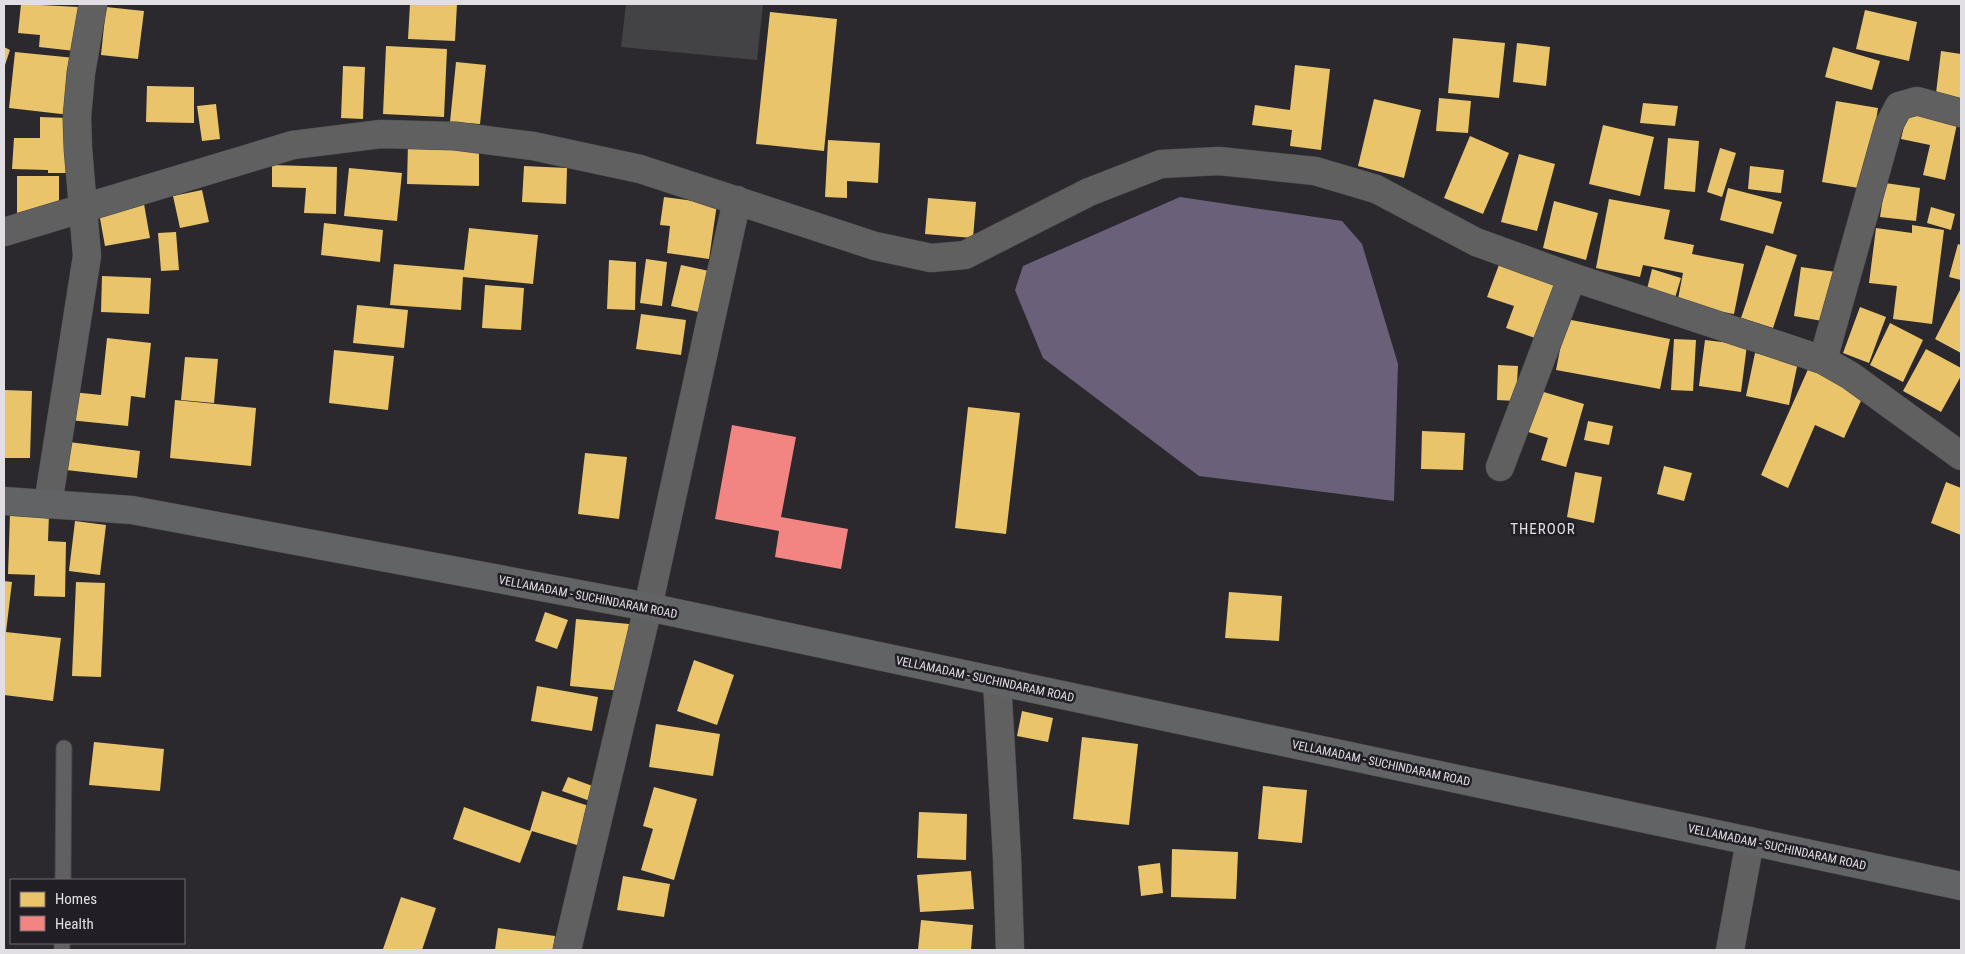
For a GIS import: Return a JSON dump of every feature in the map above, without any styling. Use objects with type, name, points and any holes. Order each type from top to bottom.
[{"type":"main road","name":"VELLAMADAM - SUCHINDARAM ROAD","points":[[4,501],[132,510],[648,608],[1961,886]]},
{"type":"street","points":[[48,504],[87,256],[78,148],[78,117],[81,73],[94,4]]},
{"type":"street","points":[[1823,360],[1889,125],[1899,106],[1917,101],[1961,113]]},
{"type":"street","points":[[4,232],[293,145],[381,134],[455,136],[533,146],[640,169],[875,246],[931,258],[965,255],[1089,192],[1162,164],[1218,161],[1315,171],[1376,189],[1476,242],[1572,277],[1823,360],[1851,376],[1961,456]]},
{"type":"street","points":[[567,950],[648,608],[737,200]]},
{"type":"street","points":[[1500,467],[1572,277]]},
{"type":"street","points":[[997,681],[1010,950]]},
{"type":"street","points":[[1730,950],[1750,841]]},
{"type":"lane","points":[[63,879],[64,748]]},
{"type":"shaded area","points":[[1180,197],[1342,221],[1362,244],[1398,364],[1394,501],[1199,476],[1043,358],[1015,290],[1023,266]]},
{"type":"building: Homes","points":[[21,4],[79,7],[75,51],[39,47],[40,35],[18,33]]},
{"type":"building: Homes","points":[[410,4],[457,4],[455,41],[408,39]]},
{"type":"building: Homes","points":[[106,7],[144,11],[138,59],[101,55]]},
{"type":"building: Homes","points":[[1865,10],[1917,22],[1909,61],[1856,49]]},
{"type":"building: Homes","points":[[770,12],[837,19],[824,151],[756,144]]},
{"type":"building: Homes","points":[[1453,38],[1505,43],[1499,98],[1448,93]]},
{"type":"building: Homes","points":[[1517,43],[1550,47],[1546,86],[1513,82]]},
{"type":"building: Homes","points":[[386,46],[447,49],[444,117],[383,114]]},
{"type":"building: Homes","points":[[4,47],[10,50],[4,68]]},
{"type":"building: Homes","points":[[1833,47],[1880,61],[1872,90],[1825,77]]},
{"type":"building: Homes","points":[[1941,51],[1961,54],[1961,105],[1935,102]]},
{"type":"building: Homes","points":[[15,52],[75,58],[70,115],[9,108]]},
{"type":"building: Homes","points":[[456,62],[486,65],[480,124],[450,122]]},
{"type":"building: Homes","points":[[1295,65],[1330,69],[1321,150],[1290,146],[1292,130],[1252,125],[1255,105],[1290,110]]},
{"type":"building: Homes","points":[[343,66],[365,67],[363,119],[341,118]]},
{"type":"building: Homes","points":[[147,86],[194,87],[194,123],[146,122]]},
{"type":"building: Homes","points":[[1439,98],[1471,101],[1468,133],[1436,131]]},
{"type":"building: Homes","points":[[1374,99],[1421,110],[1404,178],[1358,166]]},
{"type":"building: Homes","points":[[1836,101],[1878,108],[1865,189],[1822,182]]},
{"type":"building: Homes","points":[[1643,103],[1678,106],[1675,126],[1640,123]]},
{"type":"building: Homes","points":[[216,104],[220,139],[202,141],[197,106]]},
{"type":"building: Homes","points":[[1907,113],[1957,124],[1945,180],[1923,175],[1930,145],[1901,139]]},
{"type":"building: Homes","points":[[40,117],[68,118],[66,173],[48,173],[48,170],[12,169],[14,138],[40,138]]},
{"type":"building: Homes","points":[[1603,125],[1654,137],[1640,196],[1589,184]]},
{"type":"building: Homes","points":[[1470,136],[1509,153],[1483,214],[1444,198]]},
{"type":"building: Homes","points":[[1668,138],[1699,141],[1695,192],[1664,189]]},
{"type":"building: Homes","points":[[828,140],[880,143],[878,183],[847,181],[847,198],[825,197]]},
{"type":"building: Homes","points":[[408,143],[479,144],[479,186],[407,184]]},
{"type":"building: Homes","points":[[1720,148],[1736,153],[1722,197],[1707,192]]},
{"type":"building: Homes","points":[[1519,154],[1555,164],[1537,231],[1501,222]]},
{"type":"building: Homes","points":[[272,165],[337,167],[336,214],[304,213],[306,188],[272,187]]},
{"type":"building: Homes","points":[[524,166],[567,168],[566,204],[522,202]]},
{"type":"building: Homes","points":[[1750,166],[1784,170],[1781,193],[1748,189]]},
{"type":"building: Homes","points":[[349,168],[402,173],[397,221],[344,216]]},
{"type":"building: Homes","points":[[17,176],[59,176],[59,212],[17,213]]},
{"type":"building: Homes","points":[[1885,183],[1920,188],[1916,221],[1880,217]]},
{"type":"building: Homes","points":[[1728,188],[1782,202],[1773,234],[1720,220]]},
{"type":"building: Homes","points":[[202,190],[209,222],[180,228],[173,196]]},
{"type":"building: Homes","points":[[664,197],[717,204],[709,259],[667,253],[670,226],[660,225]]},
{"type":"building: Homes","points":[[928,198],[976,202],[973,238],[925,234]]},
{"type":"building: Homes","points":[[1609,199],[1670,210],[1664,239],[1694,245],[1692,254],[1744,264],[1734,314],[1677,304],[1683,273],[1643,265],[1640,277],[1596,268]]},
{"type":"building: Homes","points":[[1554,201],[1598,213],[1586,260],[1543,248]]},
{"type":"building: Homes","points":[[144,204],[150,238],[105,246],[99,213]]},
{"type":"building: Homes","points":[[1931,207],[1955,214],[1951,230],[1927,223]]},
{"type":"building: Homes","points":[[324,223],[383,230],[380,262],[321,255]]},
{"type":"building: Homes","points":[[1912,225],[1944,230],[1932,324],[1893,319],[1897,286],[1869,283],[1876,228],[1912,233]]},
{"type":"building: Homes","points":[[469,228],[538,235],[533,284],[463,277],[461,310],[390,305],[394,264],[464,270]]},
{"type":"building: Homes","points":[[176,232],[179,270],[161,271],[158,233]]},
{"type":"building: Homes","points":[[1958,244],[1961,245],[1961,280],[1949,277]]},
{"type":"building: Homes","points":[[1766,245],[1797,255],[1773,328],[1741,318]]},
{"type":"building: Homes","points":[[646,259],[667,262],[662,306],[640,303]]},
{"type":"building: Homes","points":[[609,260],[636,262],[635,310],[607,309]]},
{"type":"building: Homes","points":[[1500,262],[1561,284],[1541,340],[1506,328],[1514,306],[1487,297]]},
{"type":"building: Homes","points":[[681,265],[709,271],[699,312],[671,306]]},
{"type":"building: Homes","points":[[1801,267],[1836,272],[1828,322],[1794,316]]},
{"type":"building: Homes","points":[[1652,269],[1681,278],[1674,301],[1646,293]]},
{"type":"building: Homes","points":[[102,276],[151,278],[149,314],[101,312]]},
{"type":"building: Homes","points":[[485,285],[524,288],[521,330],[482,328]]},
{"type":"building: Homes","points":[[1961,288],[1961,353],[1935,339]]},
{"type":"building: Homes","points":[[357,305],[408,310],[404,348],[353,343]]},
{"type":"building: Homes","points":[[1860,307],[1886,317],[1869,363],[1843,353]]},
{"type":"building: Homes","points":[[641,314],[686,320],[681,355],[636,349]]},
{"type":"building: Homes","points":[[1566,319],[1670,339],[1660,389],[1556,370]]},
{"type":"building: Homes","points":[[1890,323],[1923,340],[1903,382],[1870,365]]},
{"type":"building: Homes","points":[[107,338],[151,343],[145,398],[131,396],[128,426],[69,420],[72,392],[101,395]]},
{"type":"building: Homes","points":[[1674,339],[1696,340],[1693,391],[1671,390]]},
{"type":"building: Homes","points":[[1705,340],[1747,345],[1741,392],[1699,386]]},
{"type":"building: Homes","points":[[1926,349],[1961,368],[1961,376],[1941,412],[1903,391]]},
{"type":"building: Homes","points":[[334,350],[394,356],[388,410],[329,403]]},
{"type":"building: Homes","points":[[1755,353],[1798,362],[1789,405],[1746,396]]},
{"type":"building: Homes","points":[[185,357],[218,359],[214,403],[181,400]]},
{"type":"building: Homes","points":[[1498,365],[1518,366],[1516,401],[1497,400]]},
{"type":"building: Homes","points":[[1809,367],[1865,392],[1844,438],[1815,425],[1788,488],[1761,475]]},
{"type":"building: Homes","points":[[4,390],[32,391],[30,458],[4,458]]},
{"type":"building: Homes","points":[[1537,390],[1584,404],[1566,467],[1541,460],[1548,438],[1525,431]]},
{"type":"building: Homes","points":[[175,400],[256,408],[251,466],[170,458]]},
{"type":"building: Homes","points":[[968,407],[1020,413],[1006,534],[955,528]]},
{"type":"building: Homes","points":[[1588,421],[1613,426],[1609,445],[1584,440]]},
{"type":"building: Homes","points":[[1422,431],[1465,433],[1463,470],[1421,469]]},
{"type":"building: Homes","points":[[69,442],[140,451],[137,478],[66,470]]},
{"type":"building: Homes","points":[[585,453],[627,457],[619,519],[578,514]]},
{"type":"building: Homes","points":[[1664,466],[1692,473],[1684,501],[1657,494]]},
{"type":"building: Homes","points":[[1575,472],[1602,477],[1594,523],[1567,517]]},
{"type":"building: Homes","points":[[1946,482],[1961,488],[1961,535],[1931,523]]},
{"type":"building: Homes","points":[[10,513],[49,514],[48,541],[66,542],[65,597],[34,596],[35,575],[8,574]]},
{"type":"building: Homes","points":[[75,521],[106,525],[100,575],[69,571]]},
{"type":"building: Homes","points":[[4,581],[12,582],[6,632],[61,638],[53,701],[4,695]]},
{"type":"building: Homes","points":[[76,582],[105,583],[101,677],[72,676]]},
{"type":"building: Homes","points":[[1229,592],[1282,596],[1279,641],[1225,638]]},
{"type":"building: Homes","points":[[545,612],[568,620],[557,649],[535,641]]},
{"type":"building: Homes","points":[[576,619],[629,624],[622,691],[570,686]]},
{"type":"building: Homes","points":[[694,660],[734,675],[717,725],[677,711]]},
{"type":"building: Homes","points":[[537,686],[598,697],[592,731],[531,721]]},
{"type":"building: Homes","points":[[1022,711],[1053,718],[1048,742],[1017,736]]},
{"type":"building: Homes","points":[[656,724],[720,734],[713,776],[649,767]]},
{"type":"building: Homes","points":[[1082,737],[1138,744],[1129,825],[1073,819]]},
{"type":"building: Homes","points":[[94,742],[164,749],[160,791],[89,785]]},
{"type":"building: Homes","points":[[568,777],[598,788],[593,802],[562,791]]},
{"type":"building: Homes","points":[[1263,786],[1307,790],[1302,843],[1258,839]]},
{"type":"building: Homes","points":[[654,787],[697,799],[674,880],[641,870],[653,829],[643,826]]},
{"type":"building: Homes","points":[[542,791],[592,807],[580,846],[532,831],[520,863],[453,839],[464,807],[530,831]]},
{"type":"building: Homes","points":[[919,812],[967,814],[966,860],[917,858]]},
{"type":"building: Homes","points":[[1172,849],[1238,852],[1236,899],[1171,897]]},
{"type":"building: Homes","points":[[1160,863],[1163,893],[1141,896],[1138,866]]},
{"type":"building: Homes","points":[[971,871],[974,909],[920,912],[917,875]]},
{"type":"building: Homes","points":[[623,876],[670,884],[664,917],[617,910]]},
{"type":"building: Homes","points":[[401,897],[436,908],[422,950],[383,949]]},
{"type":"building: Homes","points":[[921,920],[973,925],[971,950],[918,950]]},
{"type":"building: Homes","points":[[498,928],[555,936],[553,950],[495,950]]},
{"type":"building: Health","points":[[732,425],[796,437],[781,517],[848,529],[841,569],[775,557],[779,531],[715,519]]},
{"type":"building: Other","points":[[626,4],[763,4],[757,60],[621,47]]},
{"type":"district","name":"THEROOR","points":[[1543,529]]}]
